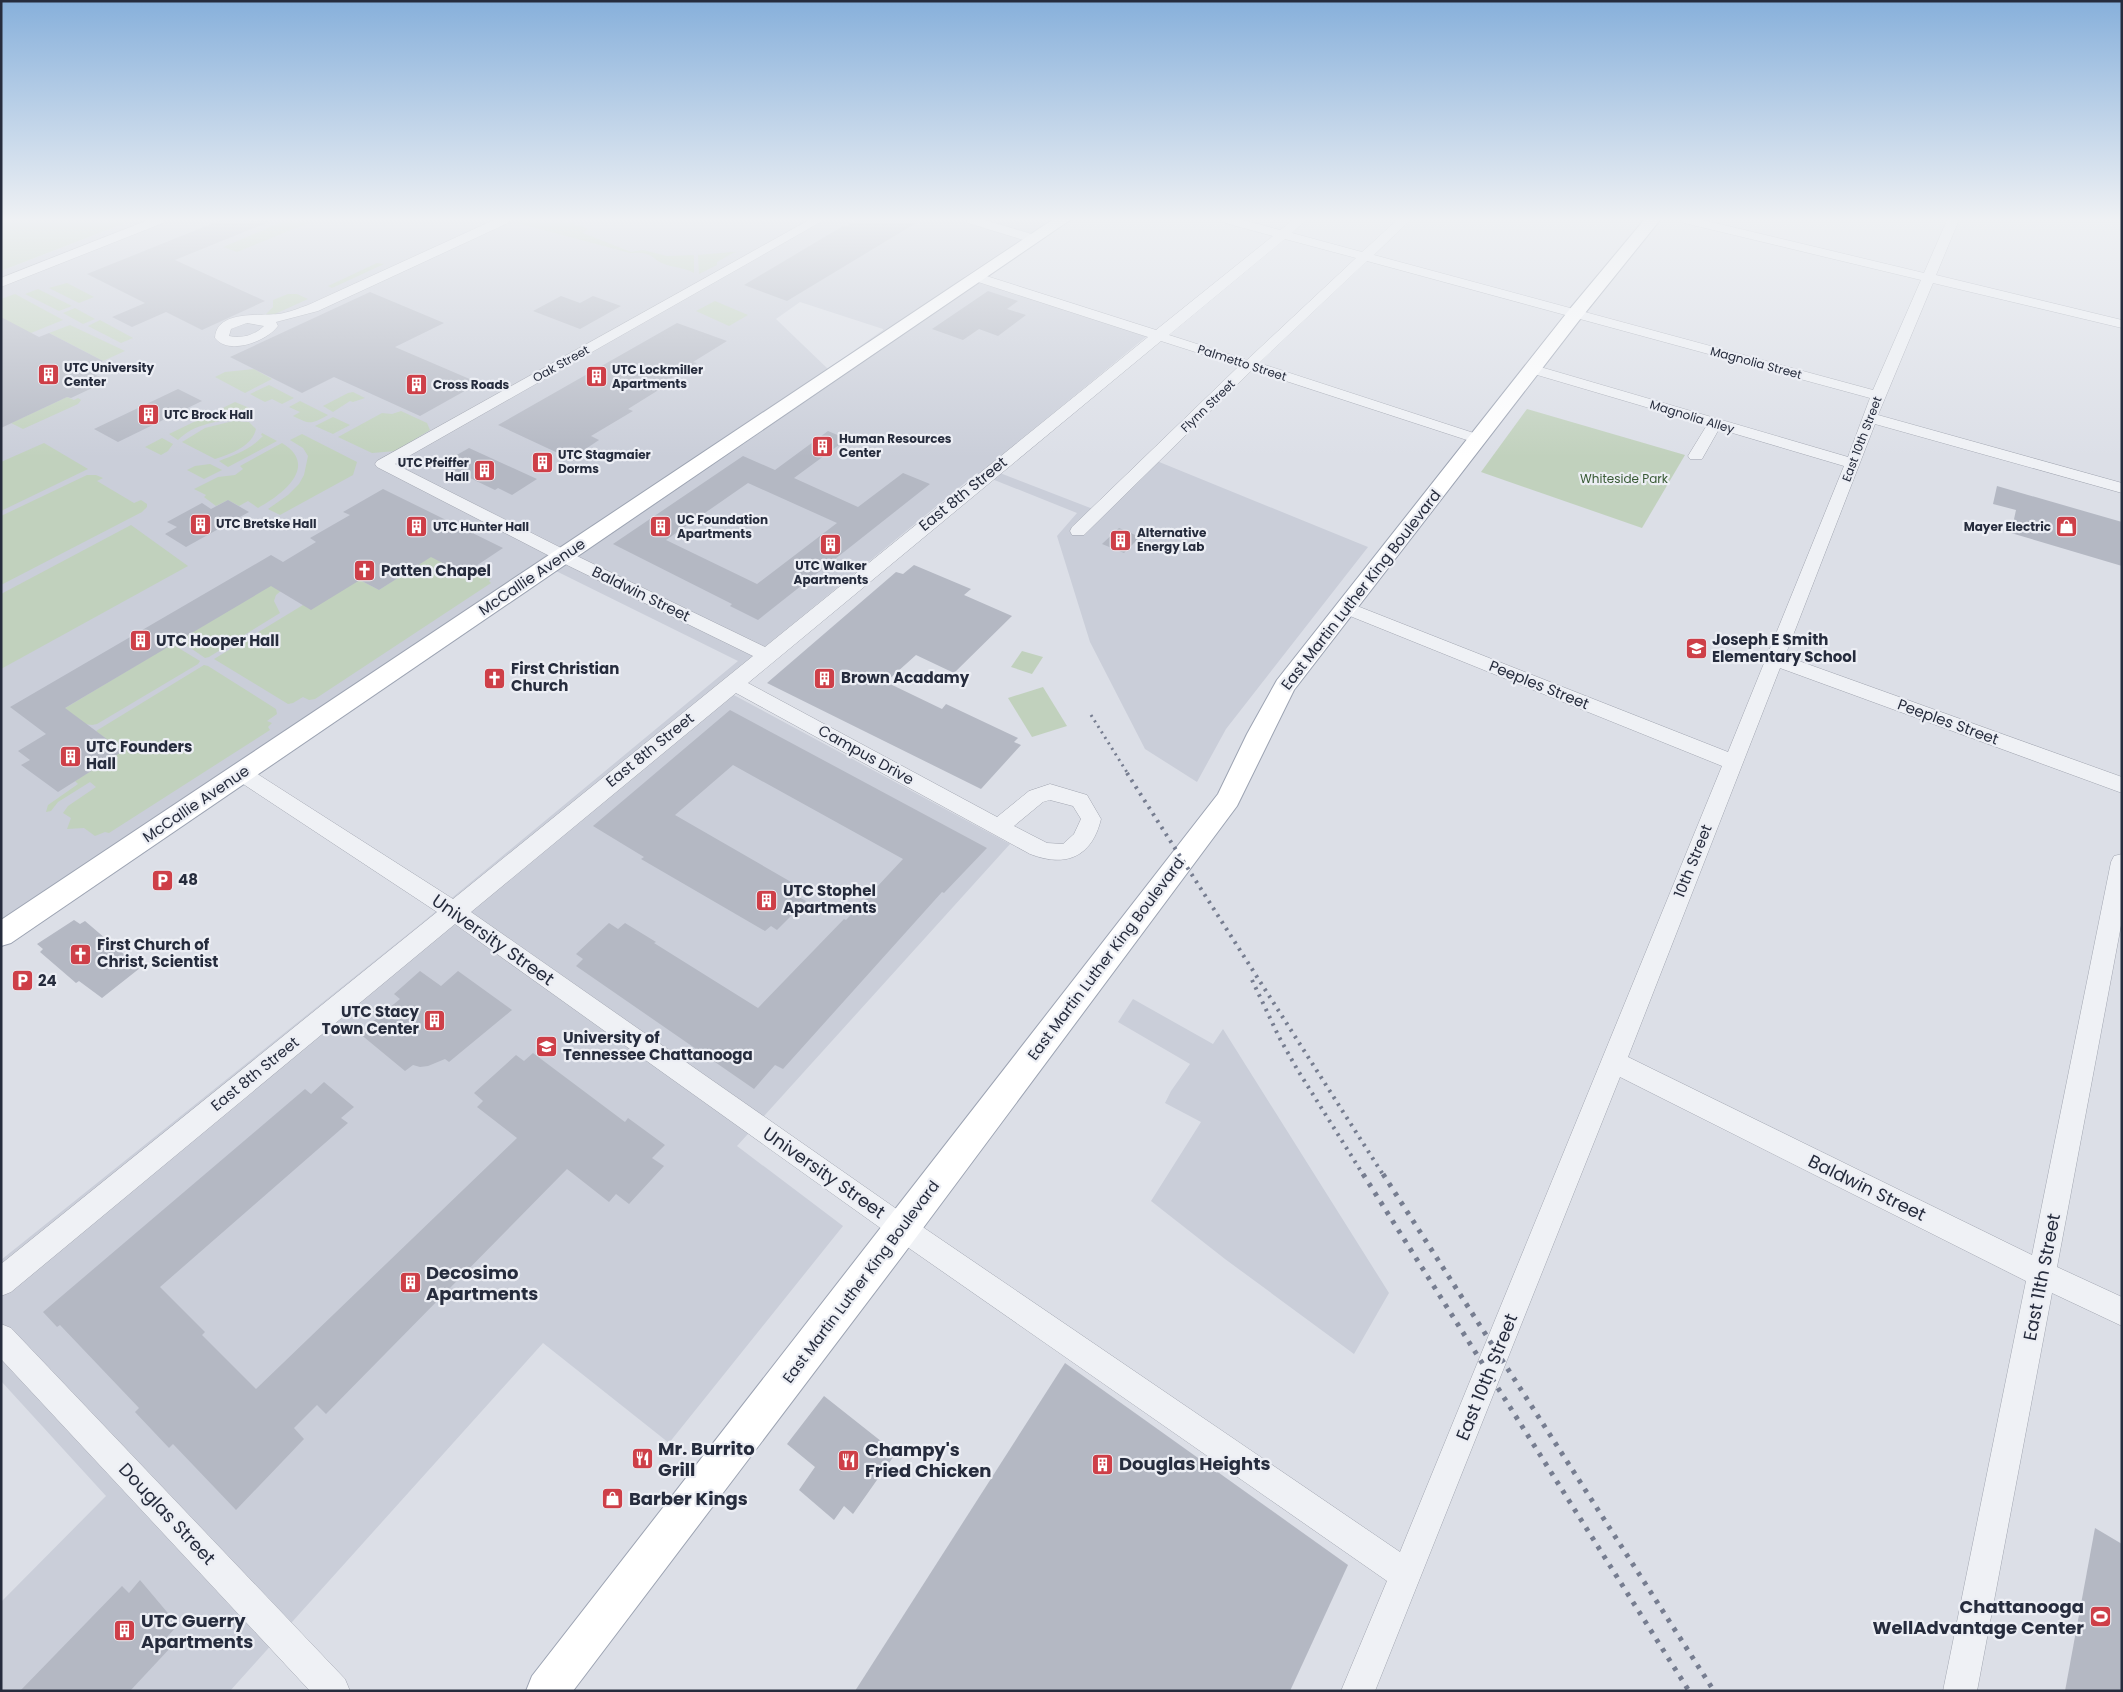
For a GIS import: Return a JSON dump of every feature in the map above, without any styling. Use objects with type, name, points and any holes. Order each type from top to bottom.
[{"type":"main road","name":"McCallie Avenue","points":[[1,935],[944,299]]},
{"type":"main road","name":"East Martin Luther King Boulevard","points":[[547,1691],[902,1228],[1228,798],[1285,686],[1587,299]]},
{"type":"street","points":[[313,308],[295,320],[260,335],[234,341],[222,338],[221,334],[224,328],[233,322],[247,319],[282,318],[313,308],[333,299]]},
{"type":"street","name":"Oak Street","points":[[383,464],[677,299]]},
{"type":"street","name":"Palmetto Street","points":[[1045,299],[1478,439]]},
{"type":"street","name":"East 8th Street","points":[[1,1282],[1201,299]]},
{"type":"street","name":"Flynn Street","points":[[1078,531],[1319,299]]},
{"type":"street","name":"Magnolia Street","points":[[1519,299],[1878,396]]},
{"type":"street","name":"East 10th Street","points":[[1774,660],[1853,464],[1878,396],[1919,299]]},
{"type":"street","points":[[2019,299],[2122,324]]},
{"type":"street","points":[[260,335],[271,326],[269,321],[265,319]]},
{"type":"street","name":"Magnolia Alley","points":[[1532,368],[1853,464]]},
{"type":"street","points":[[1871,418],[2122,488]]},
{"type":"street","points":[[1696,456],[1715,424]]},
{"type":"street","name":"Baldwin Street","points":[[383,464],[564,556],[766,655]]},
{"type":"street","name":"Peeples Street","points":[[1346,608],[1732,762]]},
{"type":"street","name":"Peeples Street","points":[[1774,660],[2122,784]]},
{"type":"street","name":"10th Street","points":[[1613,1062],[1774,660]]},
{"type":"street","name":"Campus Drive","points":[[733,683],[998,827]]},
{"type":"street","name":"University Street","points":[[241,774],[453,912],[902,1228],[1406,1575]]},
{"type":"street","name":"East 11th Street","points":[[1960,1691],[2122,862]]},
{"type":"street","name":"Baldwin Street","points":[[1613,1062],[2122,1312]]},
{"type":"street","name":"East 10th Street","points":[[1358,1691],[1613,1062]]},
{"type":"street","name":"Douglas Street","points":[[1,1338],[333,1691]]},
{"type":"shaded area","name":"University of Tennessee Chattanooga","points":[[1,299],[1032,299],[1147,336],[987,468],[1093,509],[1147,457],[1368,547],[1226,729],[1197,782],[1145,749],[1090,642],[1057,536],[1077,513],[977,473],[717,686],[1010,844],[737,1146],[843,1226],[669,1443],[543,1343],[230,1691],[1,1691],[1,1602],[106,1496],[1,1381],[1,1260],[418,926],[738,661],[556,571],[1,948]],"holes":[[[800,302],[883,330],[828,369],[776,319]]]},
{"type":"shaded area","points":[[1133,999],[1213,1044],[1223,1029],[1389,1293],[1354,1354],[1225,1259],[1151,1201],[1201,1122],[1165,1103],[1190,1064],[1118,1022]]},
{"type":"green space","points":[[1,299],[24,299],[63,320],[31,333],[1,321]]},
{"type":"green space","points":[[35,299],[58,299],[72,306],[59,311]]},
{"type":"green space","points":[[71,299],[89,299],[79,303]]},
{"type":"green space","points":[[308,299],[275,314],[266,314],[273,307],[273,300]]},
{"type":"green space","points":[[715,301],[748,315],[729,326],[696,311]]},
{"type":"green space","points":[[75,308],[95,319],[83,324],[63,313]]},
{"type":"green space","points":[[100,320],[133,338],[121,343],[88,326]]},
{"type":"green space","points":[[70,325],[125,351],[103,361],[49,333]]},
{"type":"green space","points":[[254,369],[272,379],[245,393],[215,377],[225,372]]},
{"type":"green space","points":[[269,385],[294,398],[282,404],[272,399],[265,402],[250,394]]},
{"type":"green space","points":[[353,392],[365,398],[353,402],[350,401],[333,412],[323,406],[348,393]]},
{"type":"green space","points":[[67,397],[81,400],[78,404],[23,429],[11,423]]},
{"type":"green space","points":[[300,401],[328,415],[311,422],[293,416],[300,412],[289,407]]},
{"type":"green space","points":[[235,402],[252,409],[234,418],[197,427],[178,440],[169,434]]},
{"type":"green space","name":"Whiteside Park","points":[[1527,409],[1685,455],[1642,528],[1481,472]]},
{"type":"green space","points":[[401,411],[427,423],[430,430],[396,451],[372,453],[338,437],[382,413],[392,414]]},
{"type":"green space","points":[[333,417],[350,425],[333,434],[315,426]]},
{"type":"green space","points":[[233,421],[249,422],[256,429],[254,435],[245,445],[228,455],[215,459],[182,442],[205,428]]},
{"type":"green space","points":[[262,433],[277,441],[228,467],[219,461],[248,448],[263,436],[261,435]]},
{"type":"green space","points":[[302,434],[357,462],[353,475],[280,515],[268,509],[288,495],[299,484],[304,475],[308,456],[303,448],[290,440]]},
{"type":"green space","points":[[162,438],[173,444],[168,451],[161,455],[145,447]]},
{"type":"green space","points":[[44,443],[88,469],[1,511],[1,462]]},
{"type":"green space","points":[[282,443],[293,452],[298,461],[297,470],[286,488],[258,508],[248,501],[239,506],[228,500],[216,506],[204,497],[206,495],[194,489],[218,477],[235,475],[243,469],[240,466]]},
{"type":"green space","points":[[210,464],[222,470],[204,479],[187,470],[195,466]]},
{"type":"green space","points":[[87,475],[96,475],[103,478],[97,481],[134,503],[141,500],[147,504],[147,507],[142,512],[1,585],[1,516]]},
{"type":"green space","points":[[131,525],[188,566],[1,669],[1,594]]},
{"type":"green space","points":[[403,542],[491,579],[489,581],[491,583],[315,699],[309,700],[303,697],[288,704],[214,659],[303,605],[360,580],[379,590],[402,575]]},
{"type":"green space","points":[[280,580],[282,590],[276,595],[274,601],[280,613],[209,657],[205,658],[179,640]]},
{"type":"green space","points":[[172,644],[200,661],[198,664],[97,724],[47,719]]},
{"type":"green space","points":[[1022,651],[1043,657],[1032,674],[1011,667]]},
{"type":"green space","points":[[204,665],[276,709],[277,714],[267,721],[272,723],[268,727],[270,730],[109,833],[105,832],[95,836],[84,828],[67,829],[71,818],[63,813],[68,806],[96,787],[90,782],[58,802],[51,811],[46,812],[48,805],[78,784],[75,781],[122,751],[96,731]]},
{"type":"green space","points":[[1043,687],[1067,726],[1032,737],[1008,698]]},
{"type":"building","points":[[137,299],[261,299],[265,301],[202,330],[166,312],[132,327],[112,317],[145,303]]},
{"type":"building","points":[[355,299],[387,299],[444,323],[395,347],[479,383],[420,416],[334,377],[302,393],[230,357]]},
{"type":"building","points":[[555,299],[569,299],[580,303],[588,299],[601,299],[621,306],[580,329],[533,311]]},
{"type":"building","points":[[976,299],[1012,299],[1018,301],[1007,309],[1026,315],[998,336],[979,329],[963,340],[932,329]]},
{"type":"building","name":"UTC University Center","points":[[1,317],[39,337],[49,333],[103,361],[85,369],[107,381],[71,398],[67,397],[1,428]]},
{"type":"building","points":[[677,323],[727,341],[693,362],[697,363],[662,384],[665,386],[628,409],[633,411],[591,436],[599,440],[587,448],[593,450],[575,461],[498,425]]},
{"type":"building","name":"UTC Brock Hall","points":[[178,389],[202,401],[118,442],[94,429]]},
{"type":"building","points":[[828,431],[847,439],[794,478],[858,507],[903,473],[930,484],[758,620],[730,606],[732,604],[613,544],[743,456],[775,470]],"holes":[[[748,483],[837,523],[757,584],[666,540]]]},
{"type":"building","name":"UTC Pfeiffer Hall","points":[[469,448],[537,479],[512,495],[498,488],[495,490],[441,464]]},
{"type":"building","name":"Mayer Electric","points":[[1997,486],[2122,522],[2122,566],[2011,533],[2016,510],[1993,504]]},
{"type":"building","points":[[383,489],[503,548],[464,574],[431,557],[379,590],[360,580],[311,610],[271,586],[65,708],[123,751],[58,792],[21,765],[30,760],[18,751],[46,734],[10,707],[271,555],[283,562],[316,542],[310,538],[350,515],[343,512]]},
{"type":"building","name":"UTC Bretske Hall","points":[[228,500],[249,512],[186,547],[165,534],[177,527],[167,522],[202,503],[211,509]]},
{"type":"building","name":"Alternative Energy Lab","points":[[1119,528],[1140,537],[1124,553],[1102,544]]},
{"type":"building","name":"Brown Acadamy","points":[[914,565],[971,589],[964,595],[1012,616],[954,673],[916,655],[886,682],[942,709],[946,704],[1018,738],[1014,742],[1021,745],[981,789],[767,683],[896,572],[903,574]]},
{"type":"building","name":"UTC Stophel Apartments","points":[[730,710],[987,848],[944,893],[942,892],[783,1069],[775,1065],[754,1089],[576,966],[583,959],[576,954],[609,923],[618,929],[625,923],[758,1008],[844,919],[846,920],[903,859],[733,765],[675,815],[805,890],[799,897],[806,901],[777,930],[771,926],[765,931],[641,859],[644,857],[593,826]]},
{"type":"building","name":"First Church of Christ, Scientist","points":[[74,920],[80,924],[85,921],[140,968],[102,998],[79,981],[76,983],[40,952],[43,949],[37,944]]},
{"type":"building","name":"UTC Stacy Town Center","points":[[420,971],[441,986],[458,971],[512,1010],[449,1062],[445,1059],[428,1066],[420,1067],[413,1065],[405,1071],[359,1033],[400,999],[394,994]]},
{"type":"building","name":"Decosimo Apartments","points":[[533,1053],[625,1122],[628,1118],[665,1145],[652,1158],[664,1166],[629,1204],[616,1194],[609,1202],[567,1169],[326,1414],[317,1405],[294,1428],[304,1439],[236,1510],[173,1444],[169,1448],[135,1412],[139,1408],[60,1325],[57,1327],[43,1312],[305,1089],[311,1094],[324,1082],[354,1107],[341,1118],[348,1123],[160,1287],[205,1332],[202,1335],[256,1389],[517,1138],[477,1107],[483,1101],[474,1093],[516,1055],[524,1061]]},
{"type":"building","name":"Douglas Heights","points":[[1065,1363],[1348,1565],[1290,1691],[855,1691]]},
{"type":"building","name":"Champy's Fried Chicken","points":[[824,1396],[896,1453],[853,1514],[844,1506],[834,1520],[799,1490],[815,1467],[787,1444]]},
{"type":"building","name":"Chattanooga WellAdvantage Center","points":[[2095,1528],[2122,1544],[2122,1691],[2065,1691]]},
{"type":"building","name":"UTC Guerry Apartments","points":[[140,1580],[178,1625],[167,1637],[172,1646],[130,1691],[20,1691],[122,1586],[129,1593]]},
{"type":"railway","points":[[1091,715],[1128,774]]},
{"type":"railway","points":[[1127,773],[1384,1176]]},
{"type":"railway","points":[[1252,980],[1279,1037],[1297,1069],[1364,1176]]},
{"type":"railway","points":[[1363,1174],[1689,1691]]},
{"type":"railway","points":[[1383,1174],[1714,1691]]},
{"type":"place","name":"UTC University Center","points":[[48,375]]},
{"type":"place","name":"UTC Lockmiller Apartments","points":[[596,377]]},
{"type":"place","name":"Cross Roads","points":[[417,385]]},
{"type":"place","name":"UTC Brock Hall","points":[[148,415]]},
{"type":"place","name":"Human Resources Center","points":[[823,446]]},
{"type":"place","name":"UTC Stagmaier Dorms","points":[[542,462]]},
{"type":"place","name":"UTC Pfeiffer Hall","points":[[485,470]]},
{"type":"place","name":"UTC Bretske Hall","points":[[200,524]]},
{"type":"place","name":"UTC Hunter Hall","points":[[417,527]]},
{"type":"place","name":"UC Foundation Apartments","points":[[661,527]]},
{"type":"place","name":"Mayer Electric","points":[[2067,527]]},
{"type":"place","name":"Alternative Energy Lab","points":[[1121,540]]},
{"type":"place","name":"UTC Walker Apartments","points":[[831,545]]},
{"type":"place","name":"Patten Chapel","points":[[365,571]]},
{"type":"place","name":"UTC Hooper Hall","points":[[140,641]]},
{"type":"place","name":"Joseph E Smith Elementary School","points":[[1696,649]]},
{"type":"place","name":"First Christian Church","points":[[495,678]]},
{"type":"place","name":"Brown Acadamy","points":[[825,678]]},
{"type":"place","name":"UTC Founders Hall","points":[[70,756]]},
{"type":"place","name":"48","points":[[162,880]]},
{"type":"place","name":"UTC Stophel Apartments","points":[[767,900]]},
{"type":"place","name":"First Church of Christ, Scientist","points":[[81,954]]},
{"type":"place","name":"24","points":[[22,981]]},
{"type":"place","name":"UTC Stacy Town Center","points":[[435,1021]]},
{"type":"place","name":"University of Tennessee Chattanooga","points":[[547,1047]]},
{"type":"place","name":"Decosimo Apartments","points":[[410,1283]]},
{"type":"place","name":"Mr. Burrito Grill","points":[[642,1459]]},
{"type":"place","name":"Champy's Fried Chicken","points":[[849,1460]]},
{"type":"place","name":"Douglas Heights","points":[[1103,1464]]},
{"type":"place","name":"Barber Kings","points":[[613,1499]]},
{"type":"place","name":"Chattanooga WellAdvantage Center","points":[[2100,1617]]},
{"type":"place","name":"UTC Guerry Apartments","points":[[125,1631]]}]
